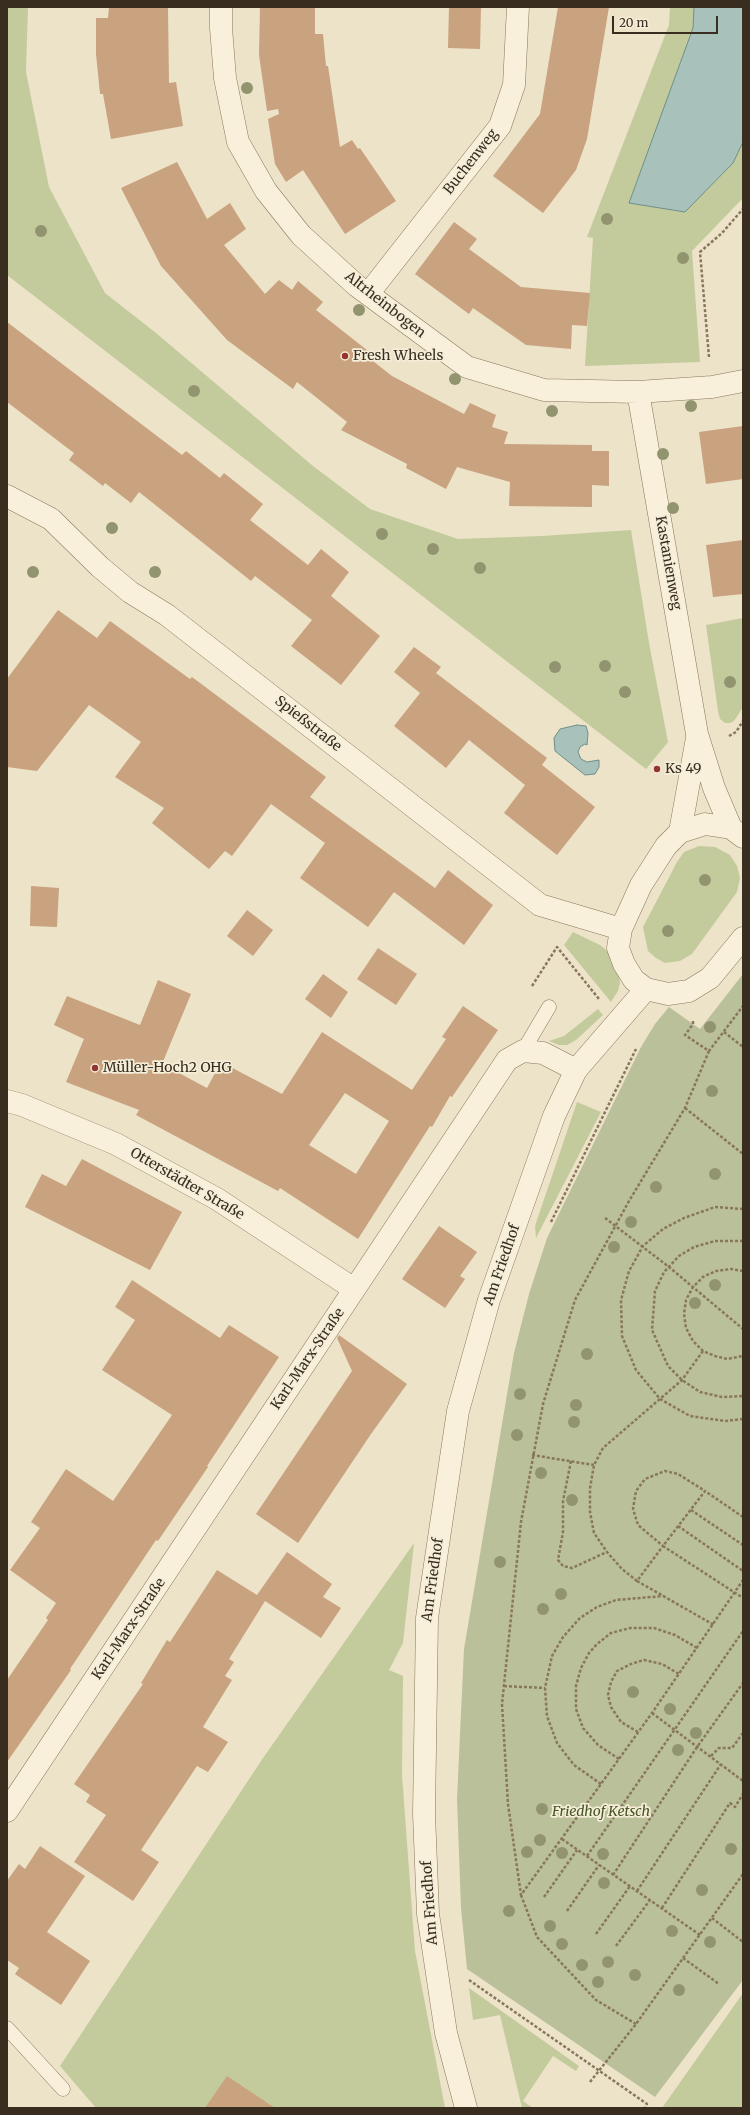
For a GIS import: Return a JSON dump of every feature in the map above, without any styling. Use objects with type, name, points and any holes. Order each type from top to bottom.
[{"type":"street","name":"Altrheinbogen","points":[[221,7],[225,78],[238,142],[266,191],[301,235],[368,294],[467,367],[544,390],[638,392],[712,387],[743,381]]},
{"type":"street","name":"Buchenweg","points":[[368,294],[500,126],[514,85],[518,7]]},
{"type":"street","name":"Kastanienweg","points":[[638,392],[697,734],[714,788],[737,833]]},
{"type":"street","name":"Spießstraße","points":[[7,496],[51,519],[100,567],[130,592],[167,616],[540,905],[621,929]]},
{"type":"street","name":"Kastanienweg","points":[[680,832],[697,734]]},
{"type":"street","points":[[737,833],[705,824],[680,832],[666,846],[652,865],[630,906],[621,929],[618,948],[624,964],[634,980],[646,988],[668,994],[689,991],[710,978],[743,938]]},
{"type":"street","points":[[523,1051],[543,1053],[576,1070],[646,988]]},
{"type":"street","name":"Karl-Marx-Straße","points":[[7,1811],[507,1060],[523,1051]]},
{"type":"street","name":"Am Friedhof","points":[[466,2108],[446,2033],[428,1914],[424,1814],[427,1618],[458,1411],[489,1300],[554,1116],[576,1070]]},
{"type":"street","name":"Otterstädter Straße","points":[[7,1101],[22,1105],[116,1144],[218,1199],[354,1289]]},
{"type":"lane","points":[[523,1051],[549,1007]]},
{"type":"lane","points":[[7,2028],[63,2089]]},
{"type":"path","points":[[712,387],[700,252],[722,233],[743,209]]},
{"type":"path","points":[[724,739],[736,732],[743,721]]},
{"type":"path","points":[[636,2024],[596,2000],[537,1936],[521,1895],[508,1804],[502,1704],[521,1522],[532,1455],[543,1404],[575,1300],[616,1226],[685,1108],[709,1051],[743,1006]]},
{"type":"path","points":[[693,1024],[685,1035],[709,1051]]},
{"type":"path","points":[[724,1032],[743,1046]]},
{"type":"path","points":[[549,1225],[637,1048]]},
{"type":"path","points":[[685,1108],[743,1154]]},
{"type":"path","points":[[743,1209],[716,1207],[684,1218],[663,1229],[643,1246],[629,1271],[621,1300],[622,1336],[636,1370],[660,1399],[690,1416],[725,1421],[743,1419]]},
{"type":"path","points":[[605,1218],[643,1246],[743,1329]]},
{"type":"path","points":[[743,1241],[716,1241],[694,1247],[679,1256],[664,1272],[655,1291],[652,1330],[668,1366],[682,1380],[700,1392],[722,1397],[743,1396]]},
{"type":"path","points":[[743,1272],[730,1269],[716,1271],[703,1277],[693,1287],[686,1300],[684,1314],[686,1328],[693,1341],[703,1351],[727,1359],[743,1356]]},
{"type":"path","points":[[703,1351],[682,1380],[603,1448],[594,1466],[590,1488],[590,1512],[594,1533],[607,1552],[622,1569],[637,1581],[714,1625]]},
{"type":"path","points":[[532,1455],[594,1466]]},
{"type":"path","points":[[571,1461],[563,1501],[563,1532],[558,1560],[563,1566],[572,1568],[607,1552]]},
{"type":"path","points":[[743,1517],[706,1491],[678,1474],[665,1471],[645,1479],[636,1491],[633,1509],[638,1525],[663,1546],[743,1598]]},
{"type":"path","points":[[637,1581],[706,1491]]},
{"type":"path","points":[[691,1510],[743,1544]]},
{"type":"path","points":[[678,1526],[743,1571]]},
{"type":"path","points":[[521,1895],[652,1713],[714,1625],[743,1580]]},
{"type":"path","points":[[601,1784],[574,1765],[558,1743],[547,1716],[545,1688],[552,1656],[563,1637],[580,1618],[597,1607],[616,1600],[663,1596]]},
{"type":"path","points":[[619,1759],[598,1745],[583,1728],[576,1709],[576,1686],[581,1668],[589,1653],[597,1644],[611,1633],[630,1628],[654,1628],[675,1635],[697,1648]]},
{"type":"path","points":[[587,1856],[743,1631]]},
{"type":"path","points":[[638,1732],[621,1722],[611,1708],[608,1695],[611,1682],[617,1672],[631,1664],[644,1660],[662,1664],[679,1674]]},
{"type":"path","points":[[613,1874],[697,1747],[743,1683]]},
{"type":"path","points":[[504,1686],[545,1688]]},
{"type":"path","points":[[652,1713],[743,1780]]},
{"type":"path","points":[[711,1756],[719,1748],[732,1748],[743,1732]]},
{"type":"path","points":[[637,1891],[721,1764]]},
{"type":"path","points":[[662,1908],[730,1803],[735,1807],[743,1794]]},
{"type":"path","points":[[562,1839],[700,1935]]},
{"type":"path","points":[[544,1897],[578,1850]]},
{"type":"path","points":[[567,1911],[600,1865]]},
{"type":"path","points":[[590,2082],[636,2024],[743,1874]]},
{"type":"path","points":[[739,1880],[743,1884]]},
{"type":"path","points":[[596,1934],[630,1886]]},
{"type":"path","points":[[616,1946],[650,1900]]},
{"type":"path","points":[[712,1918],[743,1942]]},
{"type":"path","points":[[434,1956],[601,2070],[647,2104],[645,2108]]},
{"type":"path","points":[[684,1958],[719,1984]]},
{"type":"green space","points":[[7,7],[28,7],[26,72],[49,187],[105,293],[156,333],[313,466],[370,509],[458,539],[542,536],[631,530],[649,643],[668,742],[646,769],[7,275]]},
{"type":"green space","points":[[670,7],[743,7],[743,198],[692,251],[700,362],[585,366],[593,238],[587,237],[669,25]]},
{"type":"green space","points":[[743,618],[743,707],[734,721],[725,723],[720,719],[718,711],[706,625]]},
{"type":"green space","points":[[699,846],[715,847],[730,855],[737,866],[740,878],[737,892],[692,954],[680,961],[665,963],[648,951],[643,927],[677,862],[684,852]]},
{"type":"green space","points":[[573,932],[600,945],[612,955],[618,968],[620,983],[618,991],[611,1002],[564,945]]},
{"type":"green space","name":"Friedhof Ketsch","points":[[743,974],[743,1980],[655,2097],[467,1969],[461,1908],[457,1799],[464,1649],[514,1353],[529,1294],[547,1238],[641,1047],[655,1024],[669,1007],[700,1029]]},
{"type":"green space","points":[[598,1009],[603,1015],[576,1040],[567,1045],[559,1045],[549,1041],[564,1036]]},
{"type":"green space","points":[[577,1102],[601,1112],[536,1238],[535,1226]]},
{"type":"green space","points":[[414,1543],[403,1643],[389,1670],[403,1676],[402,1775],[415,1951],[445,2108],[96,2108],[60,2066],[263,1758]]},
{"type":"green space","points":[[469,1988],[579,2066],[576,2071],[553,2056],[523,2101],[533,2108],[522,2108],[500,2015],[473,2020]]},
{"type":"green space","points":[[743,1993],[743,2108],[662,2108]]},
{"type":"water","points":[[694,7],[743,7],[743,142],[733,163],[685,212],[629,203],[693,28]]},
{"type":"water","points":[[577,725],[586,726],[588,733],[587,745],[585,744],[580,747],[578,752],[581,759],[587,762],[599,760],[599,767],[595,774],[585,775],[555,751],[554,738],[560,729]]},
{"type":"building","points":[[109,7],[168,7],[169,83],[176,82],[183,126],[111,139],[103,94],[100,94],[96,54],[96,18],[108,18]]},
{"type":"building","points":[[260,7],[315,7],[315,34],[323,34],[326,66],[328,66],[340,147],[352,140],[358,149],[360,148],[396,201],[345,234],[303,170],[286,182],[275,164],[268,119],[279,114],[278,109],[267,111],[259,55]]},
{"type":"building","points":[[449,7],[481,7],[480,49],[448,48]]},
{"type":"building","points":[[558,7],[609,7],[587,139],[576,170],[543,213],[493,176],[540,114]]},
{"type":"building","points":[[177,162],[207,219],[230,203],[246,229],[224,245],[265,294],[279,280],[292,290],[298,281],[323,302],[316,310],[372,354],[369,358],[392,376],[464,414],[470,403],[496,415],[492,427],[508,432],[504,444],[592,445],[592,451],[609,451],[609,486],[592,485],[592,507],[509,506],[510,482],[457,467],[446,489],[406,468],[407,464],[341,430],[347,422],[297,382],[293,389],[227,340],[161,266],[121,188]]},
{"type":"building","points":[[454,222],[477,239],[469,249],[521,287],[590,293],[587,326],[572,325],[571,349],[526,345],[473,308],[469,314],[415,274]]},
{"type":"building","points":[[7,322],[182,455],[186,451],[220,478],[224,473],[263,504],[250,520],[308,565],[321,549],[349,572],[331,596],[380,636],[341,685],[291,646],[312,620],[255,576],[251,581],[139,492],[131,503],[105,483],[103,486],[69,460],[74,453],[7,402]]},
{"type":"building","points":[[743,426],[743,479],[706,484],[699,432]]},
{"type":"building","points":[[743,540],[743,594],[713,597],[706,545]]},
{"type":"building","points":[[58,610],[97,638],[110,621],[190,679],[192,677],[326,777],[310,797],[435,888],[448,870],[493,905],[464,945],[394,892],[368,927],[300,878],[325,843],[271,804],[232,856],[225,851],[209,869],[152,823],[164,808],[115,777],[141,742],[89,705],[37,771],[7,767],[7,679]]},
{"type":"building","points":[[414,647],[441,667],[420,693],[394,672]]},
{"type":"building","points":[[436,673],[547,758],[542,765],[595,807],[557,855],[504,813],[525,785],[469,740],[446,768],[394,726]]},
{"type":"building","points":[[31,886],[59,888],[57,927],[30,926]]},
{"type":"building","points":[[247,910],[273,930],[253,956],[227,936]]},
{"type":"building","points":[[378,948],[417,974],[396,1005],[357,979]]},
{"type":"building","points":[[323,974],[348,992],[331,1018],[305,999]]},
{"type":"building","points":[[158,980],[191,994],[162,1064],[207,1088],[221,1062],[282,1094],[322,1032],[412,1090],[446,1039],[442,1037],[463,1006],[498,1030],[452,1097],[450,1096],[432,1127],[430,1126],[358,1239],[280,1188],[278,1191],[136,1115],[139,1110],[66,1082],[84,1039],[54,1025],[67,996],[140,1025]],"holes":[[[345,1093],[389,1121],[356,1174],[309,1145]]]},
{"type":"building","points":[[82,1159],[182,1212],[150,1270],[25,1207],[42,1174],[66,1186]]},
{"type":"building","points":[[439,1226],[477,1252],[460,1276],[465,1279],[445,1308],[402,1279]]},
{"type":"building","points":[[132,1280],[220,1338],[229,1325],[279,1357],[207,1466],[208,1467],[158,1541],[156,1540],[70,1669],[71,1670],[7,1762],[7,1680],[48,1620],[46,1618],[56,1603],[10,1570],[40,1528],[31,1522],[66,1469],[113,1501],[172,1415],[102,1370],[135,1320],[115,1307]]},
{"type":"building","points":[[339,1335],[407,1384],[371,1434],[298,1543],[256,1514],[352,1371],[337,1338]]},
{"type":"building","points":[[287,1552],[332,1584],[323,1597],[341,1608],[321,1638],[265,1601],[229,1659],[234,1662],[225,1676],[232,1680],[203,1727],[228,1742],[208,1772],[197,1766],[141,1850],[159,1862],[133,1901],[74,1862],[106,1815],[86,1802],[90,1795],[74,1784],[143,1684],[141,1683],[167,1640],[170,1642],[217,1570],[257,1595]]},
{"type":"building","points":[[40,1846],[85,1876],[47,1932],[90,1961],[61,2005],[15,1974],[19,1968],[7,1960],[7,1881],[19,1864],[25,1869]]},
{"type":"building","points":[[227,2076],[275,2108],[205,2108]]},
{"type":"place","name":"Fresh Wheels","points":[[345,356]]},
{"type":"place","name":"Ks 49","points":[[657,769]]},
{"type":"place","name":"Müller-Hoch2 OHG","points":[[95,1068]]}]
